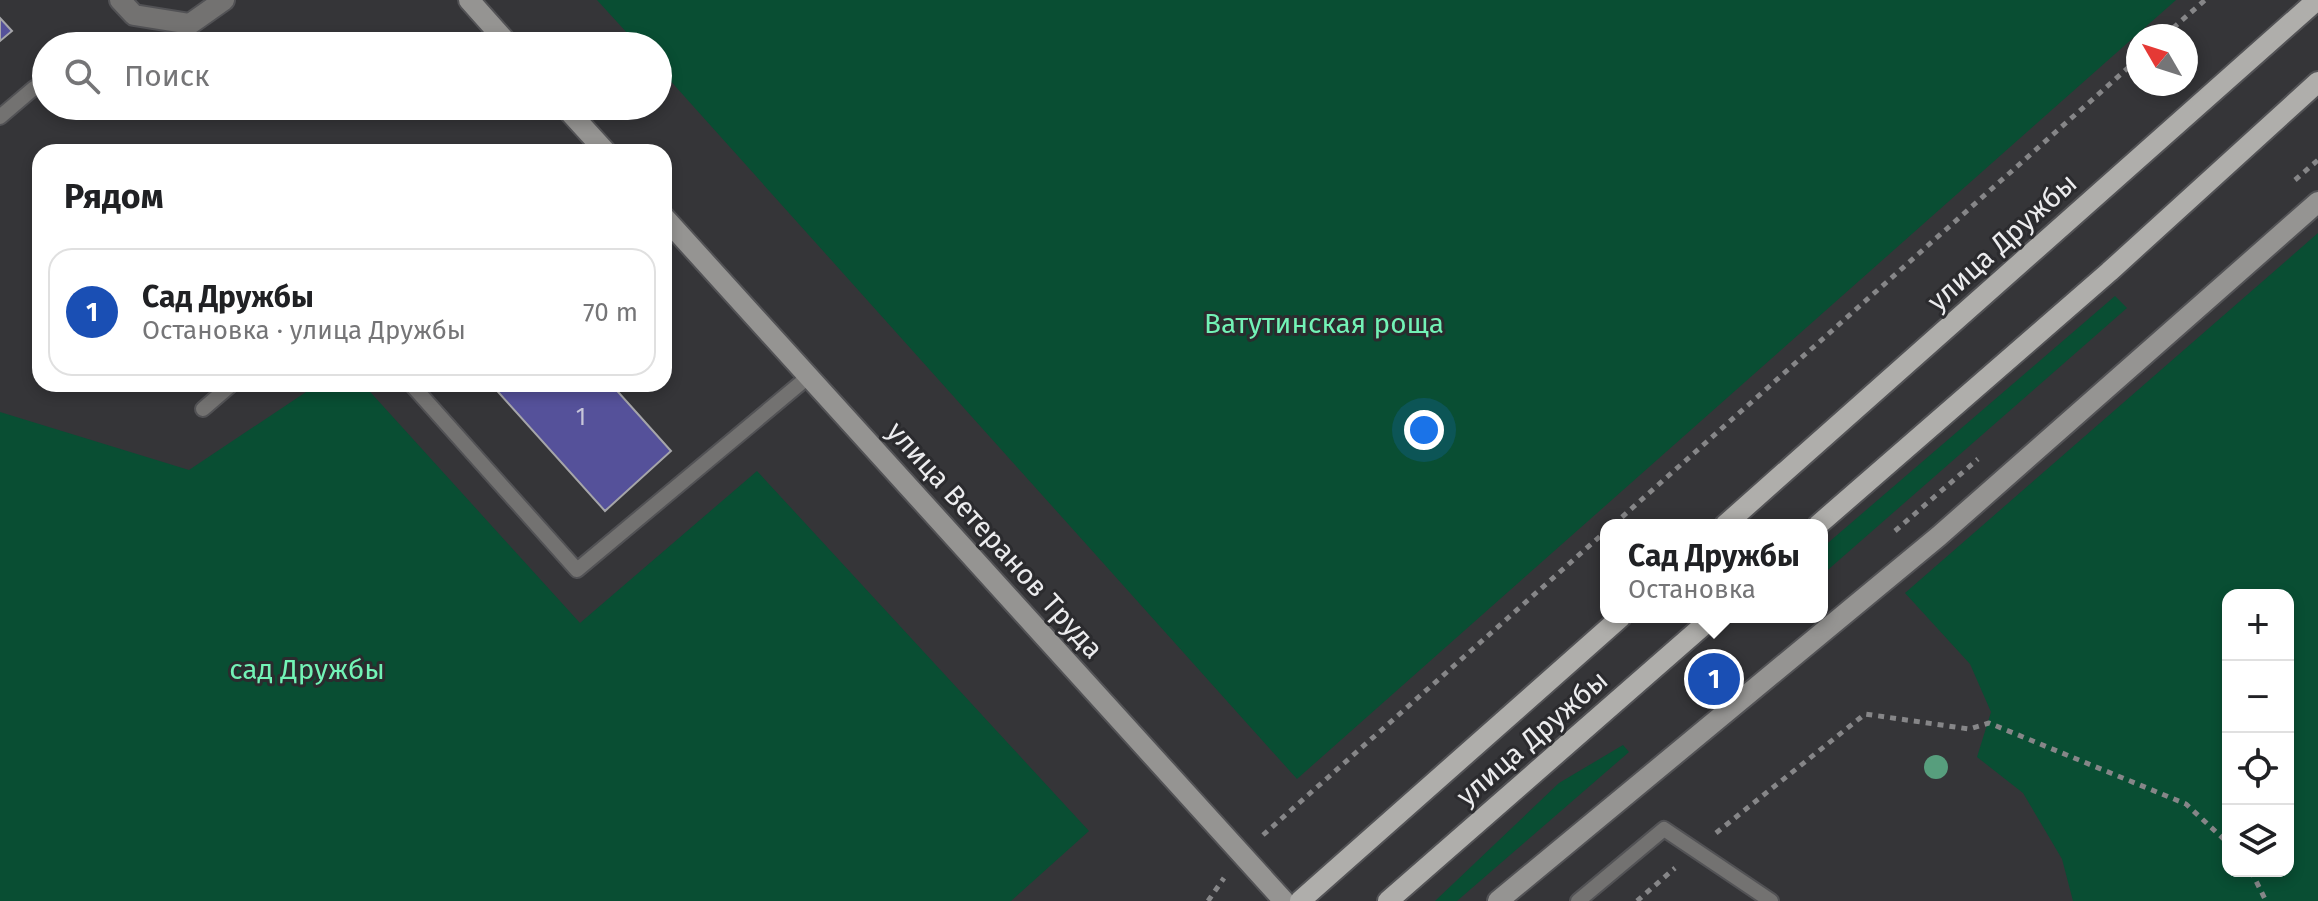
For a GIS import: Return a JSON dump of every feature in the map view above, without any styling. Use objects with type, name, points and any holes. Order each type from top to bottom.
[{"type":"main road","points":[[469,0],[498,32]]},
{"type":"main road","name":"улица Дружбы","points":[[1732,519],[2317,0]]},
{"type":"main road","points":[[1825,519],[2109,272],[2318,82]]},
{"type":"main road","points":[[577,120],[599,144]]},
{"type":"main road","points":[[1498,901],[1939,536],[2318,202]]},
{"type":"main road","name":"улица Ветеранов Труда","points":[[672,226],[1284,901]]},
{"type":"main road","name":"улица Дружбы","points":[[1300,901],[1614,623]]},
{"type":"main road","name":"улица Дружбы","points":[[1388,901],[1706,623]]},
{"type":"street","points":[[120,0],[134,15],[190,24],[224,0]]},
{"type":"lane","points":[[0,117],[32,90]]},
{"type":"lane","points":[[418,392],[577,570],[808,377]]},
{"type":"lane","points":[[203,409],[223,392]]},
{"type":"lane","points":[[1578,901],[1664,829],[1697,848],[1771,901]]},
{"type":"path","points":[[2178,24],[2205,0]]},
{"type":"path","points":[[1620,519],[2126,70]]},
{"type":"path","points":[[1241,854],[1600,536]]},
{"type":"path","points":[[1637,901],[1697,848],[1865,714],[1969,729],[1989,723],[2186,804],[2222,837]]},
{"type":"path","points":[[2254,877],[2266,901]]},
{"type":"green space","name":"Ватутинская роща","points":[[597,0],[2176,0],[2149,24],[2126,24],[2126,44],[1297,779],[672,83],[672,32],[626,32]]},
{"type":"green space","points":[[2318,233],[2318,901],[2073,901],[2062,859],[2023,793],[1977,757],[1991,712],[1970,664],[1905,593]]},
{"type":"green space","points":[[2115,296],[2127,308],[1828,570],[1828,543]]},
{"type":"green space","name":"сад Дружбы","points":[[306,392],[370,392],[580,623],[757,471],[1089,831],[1011,901],[0,901],[0,412],[189,470]]},
{"type":"green space","points":[[1623,745],[1629,752],[1457,901],[1435,901],[1559,783]]},
{"type":"building","points":[[0,18],[12,31],[0,41]]},
{"type":"building","points":[[498,392],[618,392],[671,451],[605,511]]},
{"type":"place","name":"Сад Дружбы","points":[[1714,679]]}]
